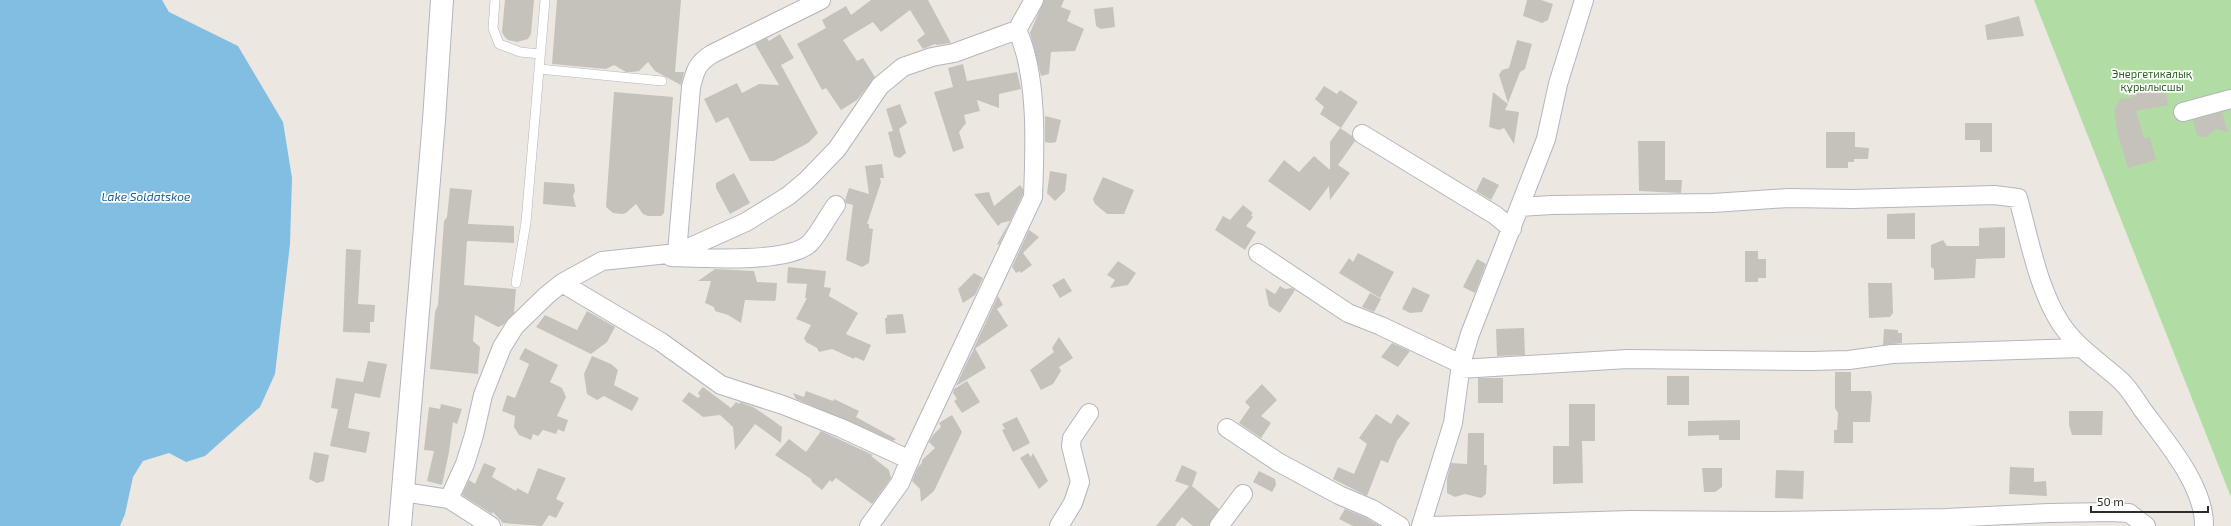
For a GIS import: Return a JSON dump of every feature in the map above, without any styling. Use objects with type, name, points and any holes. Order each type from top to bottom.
[{"type":"main road","points":[[400,526],[434,120],[442,0]]},
{"type":"street","points":[[669,255],[696,68],[701,60],[712,54],[821,0]]},
{"type":"street","points":[[669,255],[746,222],[788,196],[837,149],[880,86],[903,68],[932,57],[954,53],[1017,30],[1034,0]]},
{"type":"street","points":[[1421,526],[1453,423],[1461,366],[1470,334],[1546,139],[1558,84],[1584,0]]},
{"type":"street","points":[[868,526],[900,483],[1033,197],[1035,160],[1032,99],[1025,46],[1017,30]]},
{"type":"street","points":[[2183,112],[2231,99]]},
{"type":"street","points":[[1362,134],[1495,215],[1512,229]]},
{"type":"street","points":[[1520,207],[1551,205],[1713,203],[1788,198],[1882,199],[1994,195],[2018,198],[2042,282],[2050,303],[2061,324],[2082,348],[2122,381],[2169,445],[2187,474],[2198,499],[2204,518],[2204,526]]},
{"type":"street","points":[[449,499],[465,464],[484,395],[502,346],[515,326],[562,283],[602,261],[669,255],[748,258],[785,254],[800,250],[809,243],[836,205]]},
{"type":"street","points":[[1258,253],[1348,313],[1381,326],[1461,366],[1628,359],[1849,360],[1892,354],[2082,348]]},
{"type":"street","points":[[562,283],[661,342],[721,385],[783,405],[841,428],[910,460]]},
{"type":"street","points":[[1059,526],[1073,503],[1080,482],[1071,446],[1072,438],[1089,412]]},
{"type":"street","points":[[1227,428],[1278,462],[1339,495],[1372,509],[1400,526]]},
{"type":"street","points":[[403,492],[449,499],[491,526]]},
{"type":"street","points":[[1220,526],[1244,494]]},
{"type":"street","points":[[1431,526],[1630,520],[1771,521],[1938,518],[2110,512],[2129,513],[2146,526]]},
{"type":"lane","points":[[495,0],[493,28],[499,44],[520,52],[540,54]]},
{"type":"lane","points":[[516,283],[526,222],[545,0]]},
{"type":"lane","points":[[539,68],[662,81]]},
{"type":"green space","name":"Энергетикалық құрылысшы","points":[[2034,0],[2231,0],[2231,497]]},
{"type":"water","name":"Lake Soldatskoe","points":[[0,0],[162,0],[169,12],[238,46],[283,122],[292,178],[290,244],[275,374],[260,407],[205,456],[186,462],[169,453],[143,461],[133,477],[125,514],[120,526],[0,526]]},
{"type":"building","points":[[505,0],[534,0],[531,34],[528,39],[517,42],[508,40],[504,36],[502,32]]},
{"type":"building","points":[[557,0],[681,0],[675,72],[684,72],[681,85],[655,71],[648,62],[639,71],[632,72],[626,72],[614,65],[606,69],[552,64]]},
{"type":"building","points":[[871,0],[928,0],[951,43],[935,44],[923,49],[917,40],[925,34],[910,10],[881,32],[873,22],[843,40],[857,61],[863,58],[875,77],[857,100],[841,110],[826,88],[822,90],[797,44],[826,28],[822,20],[846,6],[851,15]]},
{"type":"building","points":[[1044,0],[1064,0],[1061,7],[1071,11],[1067,21],[1084,29],[1075,51],[1051,52],[1049,74],[1041,76],[1030,33]]},
{"type":"building","points":[[1527,0],[1541,0],[1553,4],[1548,20],[1542,23],[1523,16]]},
{"type":"building","points":[[1113,7],[1115,27],[1101,29],[1096,26],[1094,9]]},
{"type":"building","points":[[2019,16],[2024,36],[1987,40],[1985,25]]},
{"type":"building","points":[[780,34],[794,58],[781,65],[818,133],[808,143],[774,161],[750,161],[728,117],[716,123],[704,99],[737,83],[742,93],[759,84],[779,85],[755,44],[767,38],[769,41]]},
{"type":"building","points":[[1517,40],[1532,44],[1525,69],[1520,72],[1508,103],[1499,75],[1502,70],[1509,68]]},
{"type":"building","points":[[963,64],[967,81],[1017,72],[1021,89],[999,94],[999,108],[977,100],[980,111],[964,115],[966,123],[959,132],[964,148],[953,152],[934,92],[953,87],[948,68]]},
{"type":"building","points":[[2150,82],[2151,90],[2165,88],[2168,105],[2136,111],[2144,139],[2150,137],[2156,160],[2128,168],[2117,131],[2114,109],[2120,99],[2134,97],[2133,84]]},
{"type":"building","points":[[1324,86],[1337,94],[1340,90],[1358,102],[1341,128],[1320,114],[1324,107],[1315,99]]},
{"type":"building","points":[[614,92],[673,97],[664,213],[661,216],[648,216],[643,214],[636,204],[626,213],[622,214],[613,213],[606,207]]},
{"type":"building","points":[[1493,92],[1508,104],[1505,110],[1519,112],[1514,144],[1504,128],[1499,130],[1489,127]]},
{"type":"building","points":[[900,104],[907,123],[899,129],[906,153],[900,158],[894,156],[888,132],[893,131],[886,109]]},
{"type":"building","points":[[2222,112],[2228,132],[2216,129],[2206,137],[2197,136],[2193,120]]},
{"type":"building","points":[[1045,116],[1061,120],[1056,142],[1045,142]]},
{"type":"building","points":[[1965,123],[1992,123],[1992,152],[1980,152],[1980,140],[1965,140]]},
{"type":"building","points":[[1340,128],[1352,136],[1355,141],[1338,165],[1350,173],[1330,200],[1329,186],[1310,211],[1268,181],[1284,160],[1299,172],[1314,156],[1330,170],[1330,142]]},
{"type":"building","points":[[1826,132],[1855,132],[1855,147],[1869,148],[1868,159],[1854,159],[1854,162],[1848,162],[1848,168],[1826,168]]},
{"type":"building","points":[[1638,141],[1665,141],[1665,180],[1682,180],[1681,193],[1639,191]]},
{"type":"building","points":[[882,164],[884,178],[880,178],[881,182],[867,224],[869,224],[869,228],[873,229],[869,263],[862,267],[846,260],[853,205],[846,203],[845,200],[849,188],[869,194],[865,166]]},
{"type":"building","points":[[1050,171],[1067,174],[1065,191],[1055,201],[1047,193]]},
{"type":"building","points":[[734,173],[750,203],[730,214],[716,188],[716,183]]},
{"type":"building","points":[[1103,177],[1134,190],[1124,214],[1107,214],[1095,204],[1093,199]]},
{"type":"building","points":[[1483,177],[1499,185],[1491,200],[1476,191]]},
{"type":"building","points":[[544,182],[574,184],[575,191],[573,196],[576,207],[543,204]]},
{"type":"building","points":[[1020,185],[1023,189],[1023,194],[999,245],[997,244],[1010,221],[1001,223],[998,226],[974,194],[989,192],[994,206]]},
{"type":"building","points":[[450,188],[472,190],[468,224],[514,226],[514,243],[467,241],[464,285],[516,289],[514,313],[503,325],[498,327],[475,315],[473,341],[480,347],[478,374],[430,369],[435,312],[438,305],[444,221],[447,217]]},
{"type":"building","points":[[1243,205],[1253,213],[1251,215],[1253,217],[1246,226],[1256,232],[1245,250],[1215,230],[1223,216],[1230,220]]},
{"type":"building","points":[[1915,213],[1915,239],[1887,239],[1887,214]]},
{"type":"building","points":[[2005,227],[2005,258],[1976,259],[1975,278],[1934,280],[1934,269],[1931,267],[1931,245],[1943,240],[1947,246],[1979,246],[1979,228]]},
{"type":"building","points":[[1029,230],[1039,237],[1023,253],[1032,265],[1021,273],[1020,271],[1016,273],[1012,267]]},
{"type":"building","points":[[346,249],[361,250],[358,304],[375,305],[374,322],[370,322],[370,333],[343,332]]},
{"type":"building","points":[[1745,251],[1758,251],[1758,259],[1766,259],[1766,278],[1758,278],[1758,282],[1745,282]]},
{"type":"building","points":[[1358,253],[1394,272],[1380,298],[1339,273],[1349,258],[1353,262]]},
{"type":"building","points":[[1477,259],[1486,264],[1475,293],[1463,287]]},
{"type":"building","points":[[1118,261],[1136,273],[1128,285],[1110,288],[1115,280],[1107,275]]},
{"type":"building","points":[[788,267],[826,271],[824,287],[831,288],[829,296],[858,313],[846,334],[871,345],[864,361],[855,357],[854,359],[832,349],[819,352],[817,348],[806,342],[804,338],[811,325],[796,319],[807,298],[805,298],[807,284],[787,283]]},
{"type":"building","points":[[715,269],[754,271],[757,282],[777,283],[775,301],[745,300],[741,323],[728,315],[715,311],[714,307],[705,303],[711,281],[698,281]]},
{"type":"building","points":[[974,273],[983,278],[975,295],[963,303],[958,289]]},
{"type":"building","points":[[1064,278],[1072,291],[1060,298],[1052,285]]},
{"type":"building","points":[[1868,283],[1892,283],[1893,313],[1890,317],[1869,318]]},
{"type":"building","points":[[1280,286],[1285,289],[1292,288],[1295,290],[1280,313],[1269,306],[1265,288],[1275,294]]},
{"type":"building","points":[[1413,287],[1430,295],[1422,312],[1410,313],[1402,309]]},
{"type":"building","points":[[1370,293],[1381,299],[1374,312],[1362,307]]},
{"type":"building","points":[[998,296],[1003,305],[997,309],[1008,326],[973,350]]},
{"type":"building","points":[[587,311],[615,327],[607,342],[591,354],[536,327],[545,315],[577,330]]},
{"type":"building","points":[[903,314],[906,333],[886,334],[885,318],[887,318],[887,315]]},
{"type":"building","points":[[1524,328],[1525,355],[1497,356],[1496,329]]},
{"type":"building","points":[[1884,329],[1898,330],[1898,333],[1902,333],[1902,343],[1883,345]]},
{"type":"building","points":[[1059,337],[1073,358],[1059,367],[1061,371],[1053,384],[1041,390],[1030,370],[1054,352],[1052,348]]},
{"type":"building","points":[[1392,343],[1410,351],[1398,367],[1381,357]]},
{"type":"building","points":[[525,348],[558,365],[550,382],[562,388],[566,397],[557,416],[568,420],[564,432],[558,429],[556,434],[543,430],[538,436],[533,434],[531,440],[519,435],[514,427],[515,416],[502,411],[507,395],[515,398],[529,364],[519,359]]},
{"type":"building","points":[[975,348],[986,368],[956,386],[969,358]]},
{"type":"building","points":[[592,356],[611,364],[618,370],[614,385],[639,398],[632,411],[604,396],[597,400],[587,394],[584,374]]},
{"type":"building","points":[[368,361],[387,364],[380,398],[355,393],[348,428],[370,432],[366,453],[330,446],[338,409],[331,408],[336,378],[363,382]]},
{"type":"building","points":[[1835,372],[1851,372],[1851,391],[1871,391],[1870,422],[1853,422],[1853,443],[1834,443],[1834,430],[1837,430],[1838,413],[1835,408]]},
{"type":"building","points":[[1667,376],[1689,376],[1689,405],[1667,405]]},
{"type":"building","points":[[1478,378],[1503,378],[1503,403],[1478,403]]},
{"type":"building","points":[[967,381],[980,402],[962,413],[954,401],[957,399],[953,393],[954,389]]},
{"type":"building","points":[[1262,384],[1277,400],[1261,416],[1271,423],[1261,438],[1239,423],[1250,407],[1245,402]]},
{"type":"building","points":[[703,387],[731,408],[736,402],[739,404],[740,402],[753,407],[771,419],[782,427],[781,443],[755,424],[735,450],[733,427],[720,415],[703,417],[682,401],[689,392],[698,398],[700,396],[698,393]]},
{"type":"building","points":[[806,391],[833,401],[834,399],[859,411],[856,417],[896,439],[893,441],[796,399],[793,393],[804,397]]},
{"type":"building","points":[[441,404],[462,409],[457,424],[453,422],[449,452],[442,485],[427,481],[434,451],[424,450],[429,407],[440,409]]},
{"type":"building","points":[[1569,404],[1595,404],[1595,441],[1582,441],[1583,483],[1553,484],[1553,446],[1569,446]]},
{"type":"building","points":[[2069,411],[2103,411],[2102,435],[2072,435],[2069,425]]},
{"type":"building","points":[[1376,414],[1391,424],[1397,414],[1410,423],[1397,441],[1388,463],[1381,460],[1367,496],[1333,479],[1338,467],[1354,474],[1367,444],[1359,438]]},
{"type":"building","points":[[952,415],[962,432],[934,491],[921,502],[920,489],[912,481],[918,467],[922,463],[922,460],[935,448],[929,442],[933,435],[941,427],[939,423]]},
{"type":"building","points":[[1017,417],[1030,443],[1013,452],[1002,430],[1005,429],[1002,424]]},
{"type":"building","points":[[1740,420],[1740,440],[1719,440],[1719,435],[1688,436],[1688,421]]},
{"type":"building","points":[[821,431],[873,455],[871,456],[889,470],[891,478],[872,504],[836,478],[832,482],[830,480],[822,490],[812,482],[811,479],[775,455],[789,439],[806,452]]},
{"type":"building","points":[[1468,433],[1484,433],[1484,465],[1487,465],[1486,494],[1481,498],[1465,494],[1455,497],[1447,493],[1447,479],[1451,463],[1467,464]]},
{"type":"building","points":[[314,452],[329,455],[324,481],[317,483],[309,479]]},
{"type":"building","points":[[1028,453],[1031,457],[1033,453],[1048,481],[1039,489],[1020,458]]},
{"type":"building","points":[[484,463],[496,468],[492,477],[516,491],[517,488],[528,494],[538,468],[566,478],[556,499],[564,503],[556,518],[549,515],[542,526],[503,523],[493,512],[492,514],[462,495],[469,480],[475,484]]},
{"type":"building","points":[[1182,465],[1197,472],[1192,486],[1219,509],[1208,526],[1193,526],[1182,517],[1175,526],[1156,526],[1189,486],[1175,481]]},
{"type":"building","points":[[2010,467],[2034,468],[2034,482],[2046,481],[2047,496],[2009,494]]},
{"type":"building","points":[[1702,468],[1722,468],[1722,487],[1715,492],[1704,492]]},
{"type":"building","points":[[1776,470],[1804,471],[1803,499],[1775,498]]},
{"type":"building","points":[[1259,471],[1275,479],[1276,485],[1272,492],[1253,482]]},
{"type":"building","points":[[1345,509],[1367,518],[1380,526],[1353,526],[1339,519]]}]
